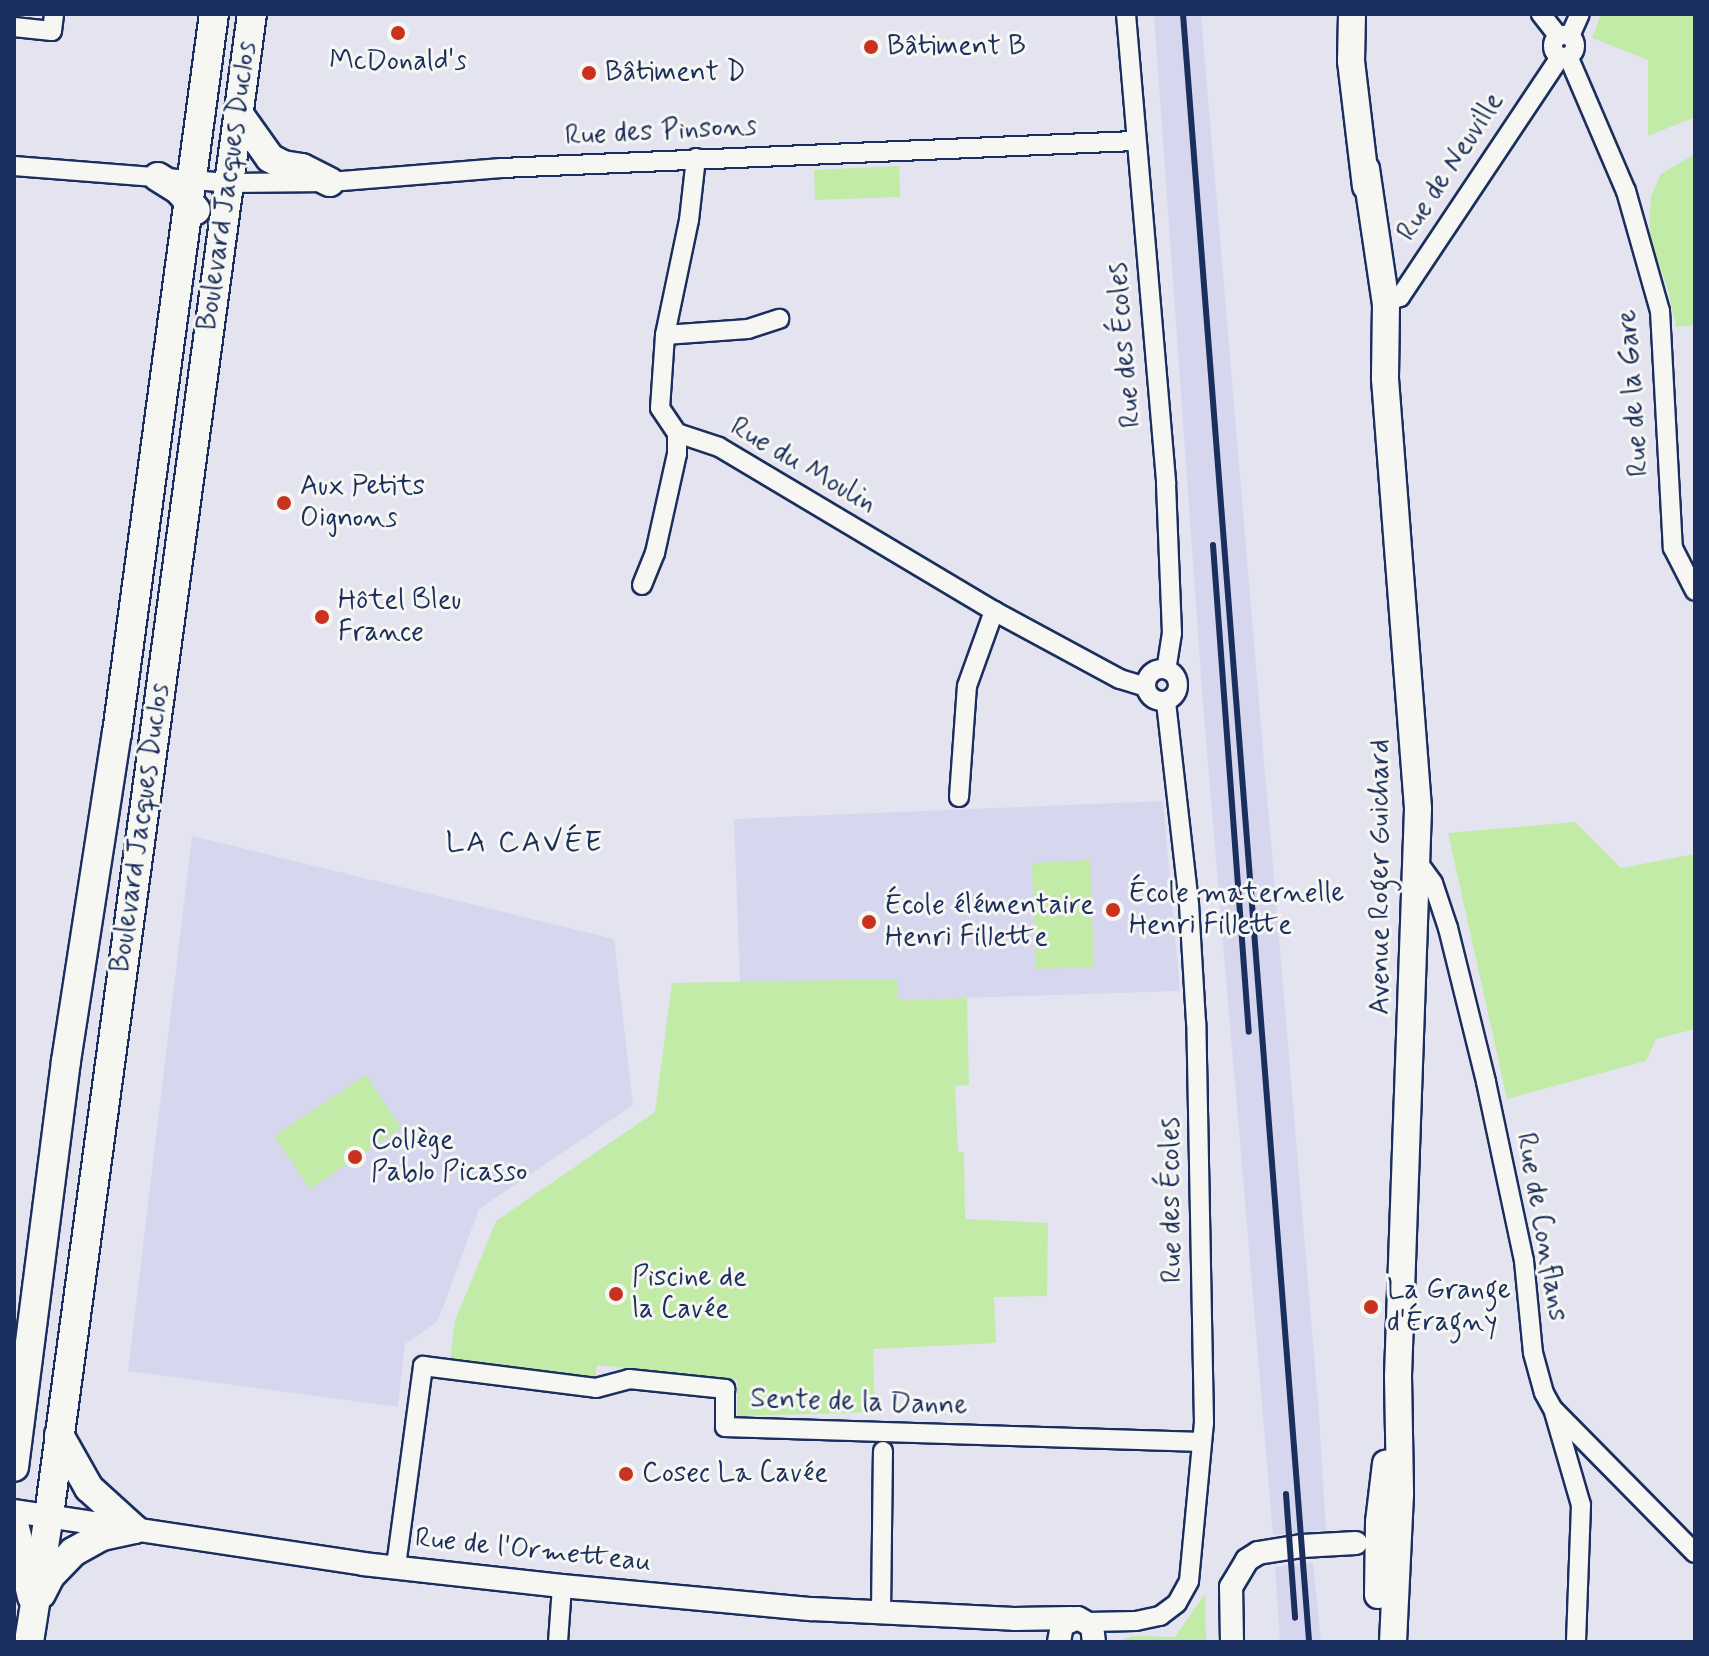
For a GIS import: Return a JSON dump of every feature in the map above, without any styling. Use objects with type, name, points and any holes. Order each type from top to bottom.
[{"type":"main road","name":"Boulevard Jacques Duclos","points":[[14,1467],[16,1426],[66,1061],[117,733],[214,14]]},
{"type":"main road","name":"Boulevard Jacques Duclos","points":[[29,1642],[49,1515],[252,14]]},
{"type":"main road","name":"Avenue Roger Guichard","points":[[1352,14],[1351,61],[1386,302],[1385,379],[1417,758],[1417,861],[1398,1376],[1380,1544],[1377,1642]]},
{"type":"main road","points":[[202,95],[212,111],[216,154],[228,183]]},
{"type":"main road","points":[[238,113],[270,158],[330,182]]},
{"type":"main road","name":"Avenue Roger Guichard","points":[[1364,156],[1368,305],[1385,379]]},
{"type":"main road","points":[[158,177],[189,189],[201,224],[205,257],[216,274]]},
{"type":"main road","points":[[1369,260],[1376,298],[1386,302]]},
{"type":"main road","points":[[16,1426],[29,1442],[36,1490],[49,1515]]},
{"type":"main road","points":[[59,1435],[89,1488],[134,1529]]},
{"type":"main road","points":[[14,1524],[27,1587],[35,1606]]},
{"type":"main road","points":[[35,1606],[50,1576],[73,1552],[102,1536],[134,1529]]},
{"type":"main road","name":"Avenue Roger Guichard","points":[[1380,1544],[1392,1642]]},
{"type":"street","points":[[14,27],[52,31],[54,14]]},
{"type":"street","name":"Rue des Écoles","points":[[1126,14],[1166,484],[1172,633],[1166,670]]},
{"type":"street","points":[[1541,14],[1564,36],[1580,14]]},
{"type":"street","name":"Rue de la Gare","points":[[1564,36],[1552,47],[1564,56],[1626,191],[1660,311],[1673,548],[1695,591]]},
{"type":"street","name":"Rue de Neuville","points":[[1386,302],[1400,297],[1564,56]]},
{"type":"street","name":"Rue des Pinsons","points":[[189,189],[228,183],[330,182],[454,171],[696,158],[1135,141]]},
{"type":"street","points":[[642,585],[655,553],[677,454],[677,433],[660,408],[665,335],[689,220],[696,158]]},
{"type":"street","points":[[14,166],[158,177]]},
{"type":"street","points":[[665,335],[748,329],[779,319]]},
{"type":"street","name":"Rue du Moulin","points":[[677,433],[719,447],[994,611],[1120,679],[1146,687]]},
{"type":"street","points":[[959,797],[967,686],[994,611]]},
{"type":"street","points":[[1166,670],[1178,684],[1173,696],[1166,701],[1152,698],[1146,687],[1153,672],[1166,670]]},
{"type":"street","name":"Rue des Écoles","points":[[1085,1627],[1160,1616],[1177,1603],[1189,1581],[1202,1442],[1196,1022],[1189,904],[1166,701]]},
{"type":"street","name":"Rue de Conflans","points":[[1417,861],[1433,883],[1462,982],[1524,1261],[1536,1371],[1553,1409],[1695,1553]]},
{"type":"street","name":"Sente de la Danne","points":[[396,1566],[423,1366],[596,1388],[629,1379],[725,1389],[725,1427],[1202,1442]]},
{"type":"street","points":[[1553,1409],[1581,1505],[1576,1642]]},
{"type":"street","name":"Sente de la Danne","points":[[881,1613],[883,1451]]},
{"type":"street","name":"Rue de l'Ormetteau","points":[[14,1511],[396,1566],[562,1586],[881,1613],[1014,1619],[1085,1627]]},
{"type":"street","points":[[1232,1642],[1231,1587],[1247,1560],[1258,1553],[1302,1546],[1380,1544]]},
{"type":"street","points":[[558,1642],[562,1586]]},
{"type":"street","name":"Rue de l'Ormetteau","points":[[1014,1619],[1058,1642]]},
{"type":"street","points":[[1058,1642],[1062,1625],[1085,1627]]},
{"type":"shaded area","points":[[1154,14],[1201,14],[1318,1400],[1326,1530],[1273,1535],[1203,704]]},
{"type":"shaded area","points":[[1163,801],[1180,991],[897,1000],[896,979],[740,982],[734,819]]},
{"type":"shaded area","name":"Collège Pablo Picasso","points":[[192,836],[614,939],[633,1105],[479,1209],[438,1321],[405,1344],[398,1407],[128,1371]]},
{"type":"shaded area","points":[[1313,1562],[1321,1642],[1280,1642],[1275,1567]]},
{"type":"green space","points":[[1601,14],[1695,14],[1695,117],[1648,136],[1648,60],[1592,38]]},
{"type":"green space","points":[[1695,154],[1695,325],[1676,327],[1668,290],[1649,237],[1651,196],[1661,174]]},
{"type":"green space","points":[[899,166],[900,197],[815,200],[814,170]]},
{"type":"green space","points":[[1575,822],[1621,868],[1695,854],[1695,1029],[1656,1039],[1646,1061],[1507,1099],[1448,833]]},
{"type":"green space","points":[[1090,860],[1094,967],[1036,969],[1032,863]]},
{"type":"green space","points":[[897,979],[897,1000],[967,998],[969,1085],[955,1086],[958,1152],[964,1152],[965,1219],[1048,1223],[1047,1296],[994,1297],[996,1343],[873,1349],[875,1412],[737,1416],[737,1380],[597,1365],[595,1379],[450,1360],[455,1321],[496,1221],[655,1112],[672,983]]},
{"type":"green space","points":[[366,1075],[401,1128],[310,1189],[274,1136]]},
{"type":"green space","points":[[1205,1594],[1206,1642],[1118,1642],[1132,1636],[1175,1637]]},
{"type":"railway","points":[[1183,14],[1309,1642]]},
{"type":"railway","points":[[1213,545],[1249,1032]]},
{"type":"railway","points":[[1286,1494],[1295,1618]]},
{"type":"place","name":"McDonald's","points":[[398,33]]},
{"type":"place","name":"Bâtiment B","points":[[871,47]]},
{"type":"place","name":"Bâtiment D","points":[[589,73]]},
{"type":"place","name":"Aux Petits Oignons","points":[[284,503]]},
{"type":"place","name":"Hôtel Bleu France","points":[[322,617]]},
{"type":"place","name":"École maternelle Henri Fillette","points":[[1113,910]]},
{"type":"place","name":"École élémentaire Henri Fillette","points":[[869,922]]},
{"type":"place","name":"Collège Pablo Picasso","points":[[355,1157]]},
{"type":"place","name":"Piscine de la Cavée","points":[[616,1294]]},
{"type":"place","name":"La Grange d'Éragny","points":[[1371,1307]]},
{"type":"place","name":"Cosec La Cavée","points":[[626,1474]]},
{"type":"district","name":"LA CAVÉE","points":[[525,843]]}]
